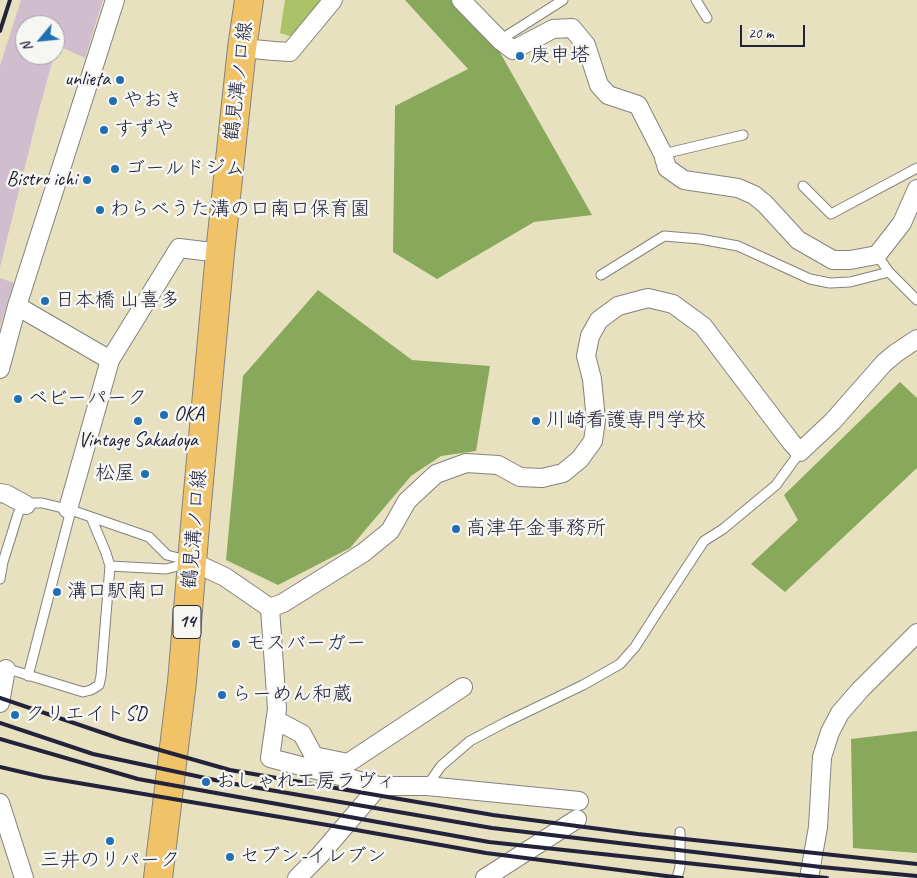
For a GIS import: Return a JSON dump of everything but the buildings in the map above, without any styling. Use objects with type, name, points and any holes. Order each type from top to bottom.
[{"type":"main road","name":"鶴見溝ノ口線","points":[[158,878],[182,682],[220,254],[242,48],[249,0]]},
{"type":"street","points":[[0,369],[17,306],[115,0]]},
{"type":"street","points":[[242,48],[290,52],[333,0]]},
{"type":"street","points":[[461,0],[500,40],[513,50],[553,29],[572,28],[586,44],[599,85],[608,95],[638,105],[664,154],[667,168],[684,180],[738,188],[754,195],[765,204],[798,240],[833,260],[850,260],[877,255],[902,223],[917,189]]},
{"type":"street","points":[[69,510],[110,360],[178,248],[220,254]]},
{"type":"street","points":[[270,608],[283,603],[363,552],[390,530],[407,501],[436,474],[466,463],[498,466],[520,477],[542,478],[564,473],[580,459],[594,441],[596,420],[592,379],[586,356],[590,336],[600,320],[618,306],[648,298],[673,304],[704,326],[800,452],[833,421],[884,363],[896,352],[917,339]]},
{"type":"street","points":[[17,306],[110,360]]},
{"type":"street","points":[[0,493],[6,494],[26,505]]},
{"type":"street","points":[[192,562],[226,578],[270,608]]},
{"type":"street","points":[[270,608],[277,709],[270,758],[379,786],[427,786],[579,801]]},
{"type":"street","points":[[809,878],[818,827],[822,757],[830,732],[840,713],[860,690],[917,633]]},
{"type":"street","points":[[0,703],[3,667]]},
{"type":"street","points":[[276,720],[302,734],[314,756],[348,763],[463,687]]},
{"type":"street","points":[[297,878],[320,855],[379,786]]},
{"type":"street","points":[[0,803],[24,878]]},
{"type":"street","points":[[485,878],[576,819]]},
{"type":"lane","points":[[500,40],[563,0]]},
{"type":"lane","points":[[696,0],[707,18]]},
{"type":"lane","points":[[664,154],[743,135]]},
{"type":"lane","points":[[803,186],[831,214],[917,168]]},
{"type":"lane","points":[[601,276],[664,236],[700,239],[738,246],[810,279],[830,283],[850,282],[889,272]]},
{"type":"lane","points":[[877,255],[889,272],[917,300]]},
{"type":"lane","points":[[427,786],[441,766],[470,741],[583,685],[620,664],[635,647],[704,541],[723,529],[776,485],[800,452]]},
{"type":"lane","points":[[0,579],[18,514],[21,508],[32,503],[42,503],[69,510],[149,537],[167,555],[192,562]]},
{"type":"lane","points":[[28,676],[69,510]]},
{"type":"lane","points":[[3,667],[83,692],[92,690],[99,685],[110,566],[91,518]]},
{"type":"lane","points":[[110,566],[166,569],[192,562]]},
{"type":"lane","points":[[677,878],[680,867],[680,832]]},
{"type":"shaded area","points":[[21,0],[103,0],[85,58],[65,49],[65,15],[16,15]]},
{"type":"shaded area","points":[[15,19],[15,65],[51,65],[0,267],[0,66]]},
{"type":"shaded area","points":[[0,278],[14,283],[0,326]]},
{"type":"green space","points":[[285,0],[325,0],[296,38],[280,33]]},
{"type":"green space","points":[[405,0],[458,0],[498,49],[592,215],[534,222],[437,279],[393,252],[395,106],[468,69]]},
{"type":"green space","points":[[318,290],[412,360],[490,366],[476,451],[441,456],[411,476],[350,548],[278,585],[226,560],[243,376]]},
{"type":"green space","points":[[900,382],[917,398],[917,468],[785,592],[751,564],[798,520],[784,495]]},
{"type":"green space","points":[[917,731],[917,853],[853,848],[851,739]]},
{"type":"railway","points":[[0,31],[10,0]]},
{"type":"railway","points":[[0,698],[121,739],[230,770],[493,815],[638,834],[917,864]]},
{"type":"railway","points":[[0,723],[93,754],[229,783],[492,828],[821,867],[917,876]]},
{"type":"railway","points":[[0,739],[138,779],[489,842],[827,878]]},
{"type":"railway","points":[[0,767],[43,777],[486,853],[682,878]]},
{"type":"place","name":"庚申塔","points":[[520,56]]},
{"type":"place","name":"unlieta","points":[[120,80]]},
{"type":"place","name":"やおき","points":[[113,101]]},
{"type":"place","name":"すずや","points":[[104,130]]},
{"type":"place","name":"ゴールドジム","points":[[115,169]]},
{"type":"place","name":"Bistro ichi","points":[[87,180]]},
{"type":"place","name":"わらべうた溝の口南口保育園","points":[[100,210]]},
{"type":"place","name":"日本橋 山喜多","points":[[45,301]]},
{"type":"place","name":"ベビーパーク","points":[[18,399]]},
{"type":"place","name":"OKA","points":[[164,415]]},
{"type":"place","name":"Vintage Sakadoya","points":[[138,421]]},
{"type":"place","name":"川崎看護専門学校","points":[[536,421]]},
{"type":"place","name":"松屋","points":[[145,474]]},
{"type":"place","name":"高津年金事務所","points":[[456,529]]},
{"type":"place","name":"溝口駅南口","points":[[57,592]]},
{"type":"place","name":"モスバーガー","points":[[236,644]]},
{"type":"place","name":"らーめん和蔵","points":[[222,695]]},
{"type":"place","name":"クリエイトSD","points":[[15,715]]},
{"type":"place","name":"おしゃれ工房ラヴィ","points":[[206,782]]},
{"type":"place","name":"三井のリパーク","points":[[110,841]]},
{"type":"place","name":"セブン-イレブン","points":[[230,857]]}]
